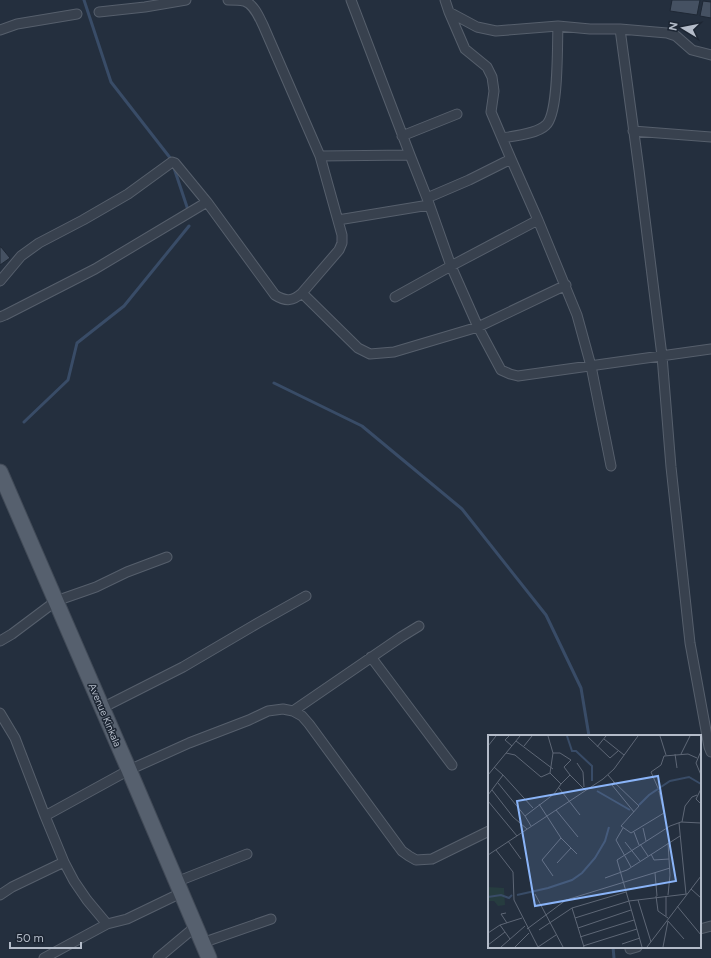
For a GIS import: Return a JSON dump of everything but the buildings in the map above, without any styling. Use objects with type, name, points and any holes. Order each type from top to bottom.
[{"type":"main road","name":"Avenue Kinkala","points":[[0,472],[4,495],[56,601],[209,958]]},
{"type":"street","points":[[99,12],[186,0]]},
{"type":"street","points":[[0,281],[21,256],[39,243],[128,194],[172,162],[175,163],[207,202],[275,295],[281,299],[289,300],[296,298],[302,293],[339,250],[342,243],[342,235],[320,156],[263,25],[250,4],[243,1],[228,0]]},
{"type":"street","points":[[351,0],[451,266],[478,327],[501,370],[518,376],[711,349]]},
{"type":"street","points":[[445,0],[465,49],[486,67],[492,77],[494,91],[491,112],[566,285],[577,315],[591,366],[611,466]]},
{"type":"street","points":[[449,12],[477,27],[496,31],[558,26],[667,33],[676,36],[692,50],[711,55]]},
{"type":"street","points":[[0,30],[17,24],[77,14]]},
{"type":"street","points":[[502,138],[535,131],[545,126],[551,116],[556,78],[558,26]]},
{"type":"street","points":[[620,29],[662,356],[671,467],[690,643],[711,752]]},
{"type":"street","points":[[402,136],[457,114]]},
{"type":"street","points":[[633,131],[711,137]]},
{"type":"street","points":[[320,156],[410,155]]},
{"type":"street","points":[[338,220],[428,202],[511,159]]},
{"type":"street","points":[[0,316],[5,315],[95,269],[207,202]]},
{"type":"street","points":[[395,297],[538,220]]},
{"type":"street","points":[[302,293],[358,348],[370,354],[394,352],[478,327],[566,285]]},
{"type":"street","points":[[0,641],[12,634],[56,601],[96,587],[127,572],[167,557]]},
{"type":"street","points":[[102,708],[183,667],[306,596]]},
{"type":"street","points":[[293,711],[419,626]]},
{"type":"street","points":[[371,657],[452,765]]},
{"type":"street","points":[[45,816],[129,770],[189,743],[249,720],[268,711],[283,709],[293,711],[302,716],[309,724],[402,851],[409,856],[416,860],[432,858],[488,831]]},
{"type":"street","points":[[0,713],[14,738],[64,862],[74,881],[87,900],[107,924]]},
{"type":"street","points":[[44,958],[107,924],[126,919],[179,888],[247,854]]},
{"type":"street","points":[[0,895],[12,886],[64,862]]},
{"type":"street","points":[[202,943],[271,919]]},
{"type":"street","points":[[701,929],[711,926]]},
{"type":"street","points":[[158,958],[196,927]]},
{"type":"waterway","points":[[84,0],[111,82],[171,159]]},
{"type":"waterway","points":[[174,168],[188,210]]},
{"type":"waterway","points":[[24,422],[68,380],[77,343],[124,306],[189,226]]},
{"type":"waterway","points":[[274,383],[362,426],[462,509],[546,615],[581,688],[589,735]]},
{"type":"waterway","points":[[613,948],[614,958]]}]
